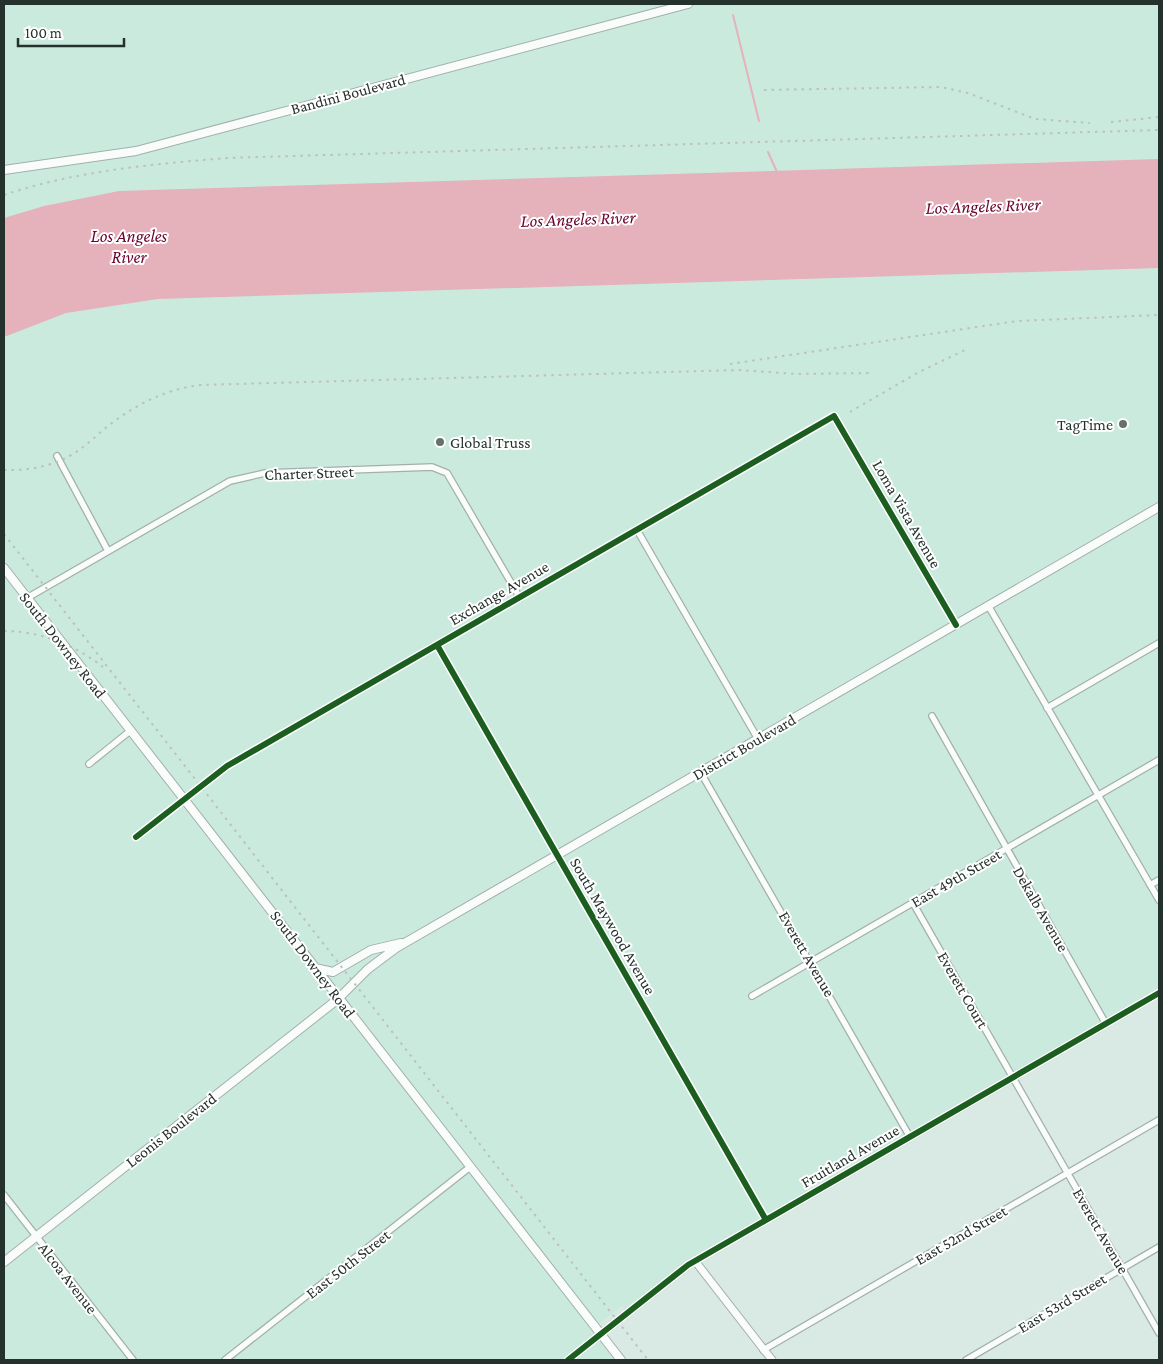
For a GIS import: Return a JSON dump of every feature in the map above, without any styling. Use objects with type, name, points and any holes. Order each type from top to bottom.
[{"type":"main road","name":"Bandini Boulevard","points":[[4,170],[136,151],[688,4]]},
{"type":"main road","name":"District Boulevard","points":[[338,999],[379,959],[405,942],[989,607],[1159,507]]},
{"type":"main road","name":"South Downey Road","points":[[4,568],[183,801],[315,967],[338,999],[621,1360]]},
{"type":"main road","points":[[315,967],[332,972],[371,950],[388,944],[405,942]]},
{"type":"main road","name":"Leonis Boulevard","points":[[4,1262],[338,999]]},
{"type":"street","name":"Exchange Avenue","points":[[136,837],[227,766],[834,416]]},
{"type":"street","name":"Loma Vista Avenue","points":[[834,416],[956,625]]},
{"type":"street","points":[[57,456],[108,551]]},
{"type":"street","name":"Charter Street","points":[[27,598],[230,481],[265,473],[436,468],[447,473],[520,598]]},
{"type":"street","points":[[637,530],[758,739]]},
{"type":"street","points":[[989,607],[1159,900]]},
{"type":"street","points":[[1048,708],[1159,643]]},
{"type":"street","name":"South Maywood Avenue","points":[[437,645],[766,1220]]},
{"type":"street","name":"Dekalb Avenue","points":[[932,716],[1106,1024]]},
{"type":"street","points":[[89,764],[130,731]]},
{"type":"street","name":"East 49th Street","points":[[752,996],[1159,760]]},
{"type":"street","name":"Everett Avenue","points":[[701,773],[910,1137]]},
{"type":"street","points":[[1150,885],[1159,880]]},
{"type":"street","name":"Everett Court","points":[[913,903],[1013,1078]]},
{"type":"street","name":"Fruitland Avenue","points":[[568,1360],[695,1261],[1159,994]]},
{"type":"street","name":"Everett Avenue","points":[[1013,1078],[1159,1333]]},
{"type":"street","name":"East 52nd Street","points":[[763,1350],[1159,1120]]},
{"type":"street","name":"East 50th Street","points":[[225,1360],[470,1167]]},
{"type":"street","name":"Alcoa Avenue","points":[[4,1195],[133,1360]]},
{"type":"street","name":"East 53rd Street","points":[[966,1360],[1159,1247]]},
{"type":"street","points":[[695,1261],[772,1360]]},
{"type":"shaded area","points":[[4,4],[1159,4],[1159,994],[700,1259],[629,1314],[622,1306],[592,1329],[617,1360],[4,1360]]},
{"type":"water","name":"Los Angeles River","points":[[1159,159],[1159,268],[158,299],[66,313],[4,337],[4,218],[44,206],[119,191]]},
{"type":"waterway","points":[[733,15],[759,121]]},
{"type":"waterway","points":[[768,152],[777,172]]},
{"type":"railway","points":[[764,90],[941,87],[968,93],[1035,119],[1090,123]]},
{"type":"railway","points":[[1111,122],[1159,117]]},
{"type":"railway","points":[[4,195],[86,174],[143,166],[227,158],[1159,130]]},
{"type":"railway","points":[[730,364],[1017,321],[1159,315]]},
{"type":"railway","points":[[850,412],[919,372],[967,349]]},
{"type":"railway","points":[[4,470],[35,468],[65,458],[83,447],[107,426],[145,402],[166,393],[200,385],[739,370],[796,374],[872,373]]},
{"type":"railway","points":[[4,534],[648,1360]]},
{"type":"railway","points":[[4,631],[31,634],[56,641],[81,652],[103,667]]},
{"type":"cycle path","points":[[136,837],[227,766],[834,416],[956,625]]},
{"type":"cycle path","points":[[437,645],[766,1220]]},
{"type":"cycle path","points":[[568,1360],[688,1265],[1159,993]]},
{"type":"place","name":"TagTime","points":[[1123,424]]},
{"type":"place","name":"Global Truss","points":[[440,442]]}]
